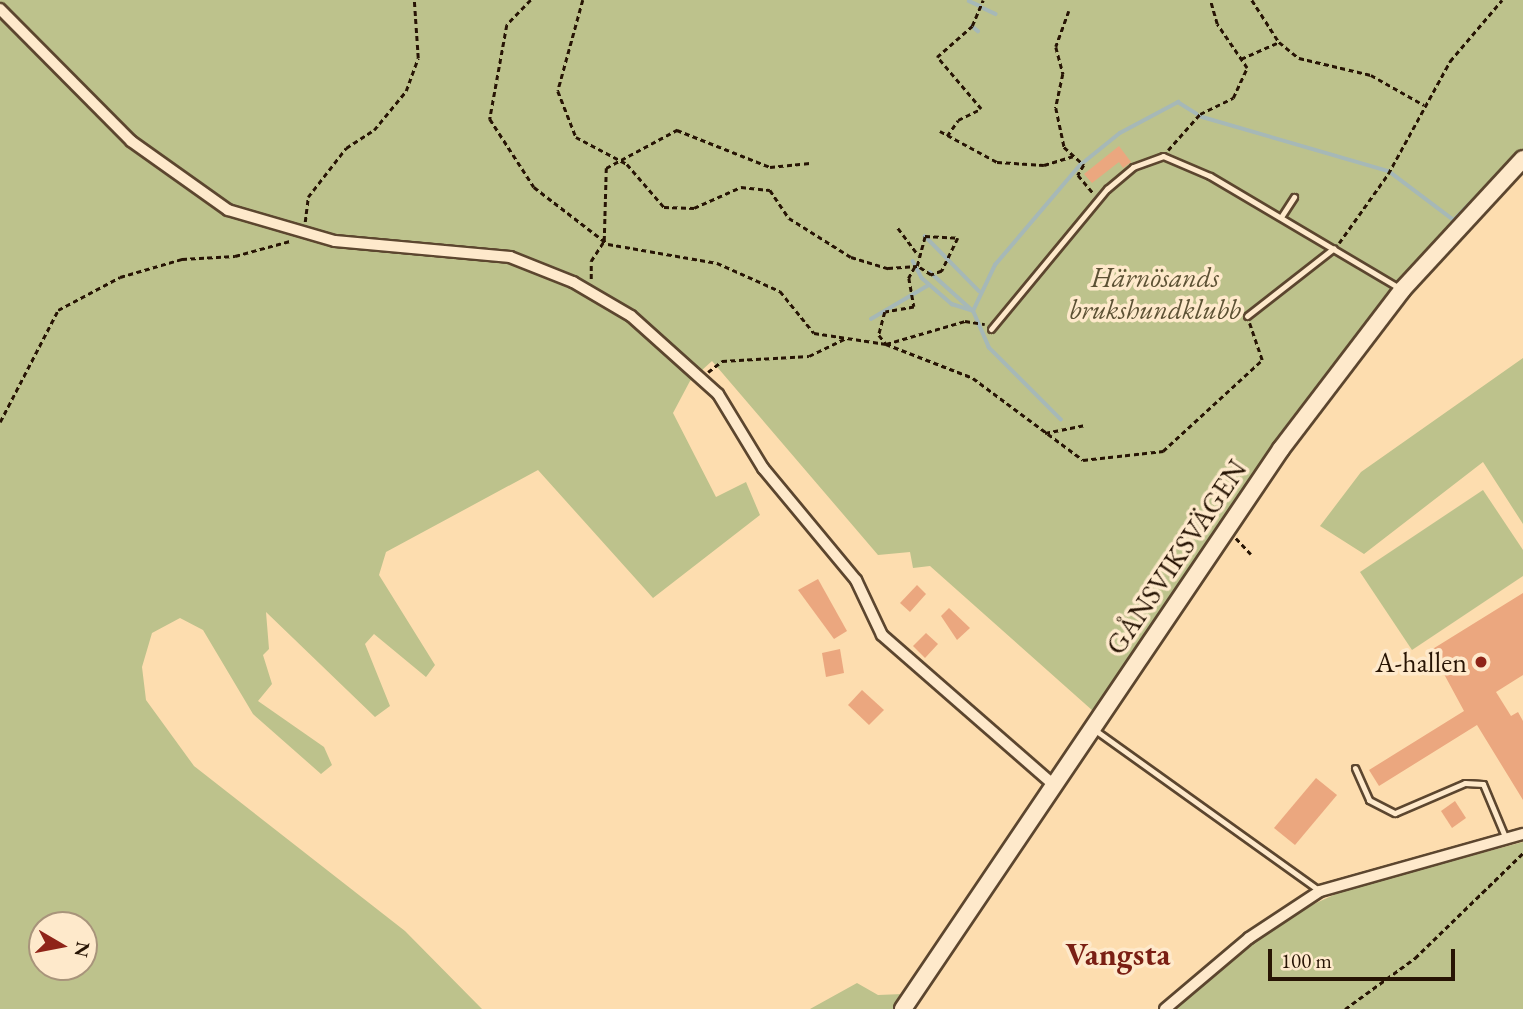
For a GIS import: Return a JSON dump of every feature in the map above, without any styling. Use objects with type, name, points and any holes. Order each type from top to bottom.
[{"type":"main road","name":"GÅNSVIKSVÄGEN","points":[[903,1009],[1227,528],[1402,290],[1523,159]]},
{"type":"street","points":[[0,9],[79,95],[184,184],[229,211],[304,235],[491,253],[591,293],[631,316],[702,376],[763,468],[856,580],[882,635],[1054,785]]},
{"type":"street","points":[[1166,1009],[1249,938],[1320,891],[1523,834]]},
{"type":"lane","points":[[991,329],[1099,199],[1133,167],[1163,156],[1281,217],[1402,290]]},
{"type":"lane","points":[[1281,217],[1294,197]]},
{"type":"lane","points":[[1247,316],[1334,248]]},
{"type":"lane","points":[[1093,728],[1320,891]]},
{"type":"lane","points":[[1355,768],[1369,800],[1395,813],[1465,783],[1483,784],[1506,839]]},
{"type":"path","points":[[0,422],[58,310],[120,277],[304,235],[308,197],[346,148],[374,130],[406,91],[418,58],[414,0]]},
{"type":"path","points":[[531,0],[507,24],[490,119],[534,187],[604,241],[717,263],[780,291],[814,333],[886,344],[973,378],[1083,460],[1163,452],[1262,360],[1247,316]]},
{"type":"path","points":[[583,0],[558,91],[576,137],[620,160],[664,207],[694,208],[741,187],[770,190],[789,218],[851,257],[888,268],[916,266],[933,274],[948,259],[958,238],[926,237],[916,266],[909,278],[914,307],[885,312],[879,335],[886,344]]},
{"type":"path","points":[[947,136],[958,120],[981,109],[937,57],[972,26],[983,0]]},
{"type":"path","points":[[1163,156],[1200,114],[1233,98],[1247,68],[1217,24],[1210,0]]},
{"type":"path","points":[[1252,0],[1279,41],[1298,58],[1371,75],[1425,106]]},
{"type":"path","points":[[1334,248],[1388,173],[1450,61],[1502,0]]},
{"type":"path","points":[[1069,11],[1056,47],[1063,74],[1056,108],[1064,147],[1084,165],[1078,176],[1099,199]]},
{"type":"path","points":[[1241,60],[1279,41]]},
{"type":"path","points":[[591,293],[591,261],[604,241],[606,167],[677,130],[770,167],[810,163]]},
{"type":"path","points":[[940,131],[997,162],[1044,165],[1073,156]]},
{"type":"path","points":[[898,228],[918,255]]},
{"type":"path","points":[[886,344],[979,318]]},
{"type":"path","points":[[702,376],[722,361],[809,356],[846,338]]},
{"type":"path","points":[[1045,433],[1085,425]]},
{"type":"path","points":[[1227,528],[1251,554]]},
{"type":"path","points":[[1345,1009],[1415,958],[1523,853]]},
{"type":"green space","name":"Härnösands brukshundklubb","points":[[0,0],[1523,0],[1523,151],[1384,300],[1093,711],[930,566],[913,568],[910,552],[878,555],[712,361],[690,381],[673,413],[716,497],[746,482],[760,515],[653,598],[538,470],[386,552],[379,575],[435,665],[426,677],[374,634],[365,644],[390,706],[375,717],[266,612],[269,649],[263,655],[272,684],[258,701],[324,747],[332,765],[321,774],[253,714],[203,630],[180,618],[152,633],[142,667],[146,700],[194,766],[405,931],[482,1009],[0,1009]]},
{"type":"green space","points":[[1523,358],[1523,524],[1483,462],[1364,554],[1320,526],[1361,472]]},
{"type":"green space","points":[[1483,490],[1523,550],[1523,576],[1412,650],[1360,572]]},
{"type":"green space","points":[[1523,842],[1523,1009],[1176,1009],[1275,925],[1316,903],[1349,888]]},
{"type":"green space","points":[[857,983],[878,995],[903,994],[897,1009],[810,1009]]},
{"type":"building","points":[[1119,146],[1131,162],[1123,168],[1119,162],[1092,183],[1084,174]]},
{"type":"building","points":[[818,579],[847,631],[834,639],[798,590]]},
{"type":"building","points":[[917,585],[926,594],[910,612],[900,603]]},
{"type":"building","points":[[1523,593],[1523,675],[1496,692],[1511,716],[1518,712],[1523,721],[1523,800],[1477,725],[1379,786],[1369,770],[1464,711],[1431,650]]},
{"type":"building","points":[[949,608],[970,628],[957,640],[941,616]]},
{"type":"building","points":[[926,633],[938,644],[925,658],[913,646]]},
{"type":"building","points":[[840,649],[844,673],[826,677],[822,653]]},
{"type":"building","points":[[862,690],[884,710],[869,725],[848,705]]},
{"type":"building","points":[[1316,778],[1337,795],[1295,845],[1274,828]]},
{"type":"building","points":[[1455,801],[1466,818],[1452,828],[1441,811]]},
{"type":"waterway","points":[[969,1],[980,6]]},
{"type":"waterway","points":[[983,8],[996,14]]},
{"type":"waterway","points":[[972,26],[978,31]]},
{"type":"waterway","points":[[1084,162],[1120,133],[1178,102],[1197,114]]},
{"type":"waterway","points":[[1199,116],[1388,171]]},
{"type":"waterway","points":[[1061,420],[989,348],[973,311],[995,265],[1081,164]]},
{"type":"waterway","points":[[1390,172],[1454,220],[1492,181]]},
{"type":"waterway","points":[[925,236],[979,291]]},
{"type":"waterway","points":[[913,261],[922,278],[952,304],[973,311]]},
{"type":"waterway","points":[[930,272],[972,310]]},
{"type":"waterway","points":[[871,319],[929,285]]},
{"type":"place","name":"A-hallen","points":[[1481,662]]},
{"type":"district","name":"Vangsta","points":[[1118,954]]}]
